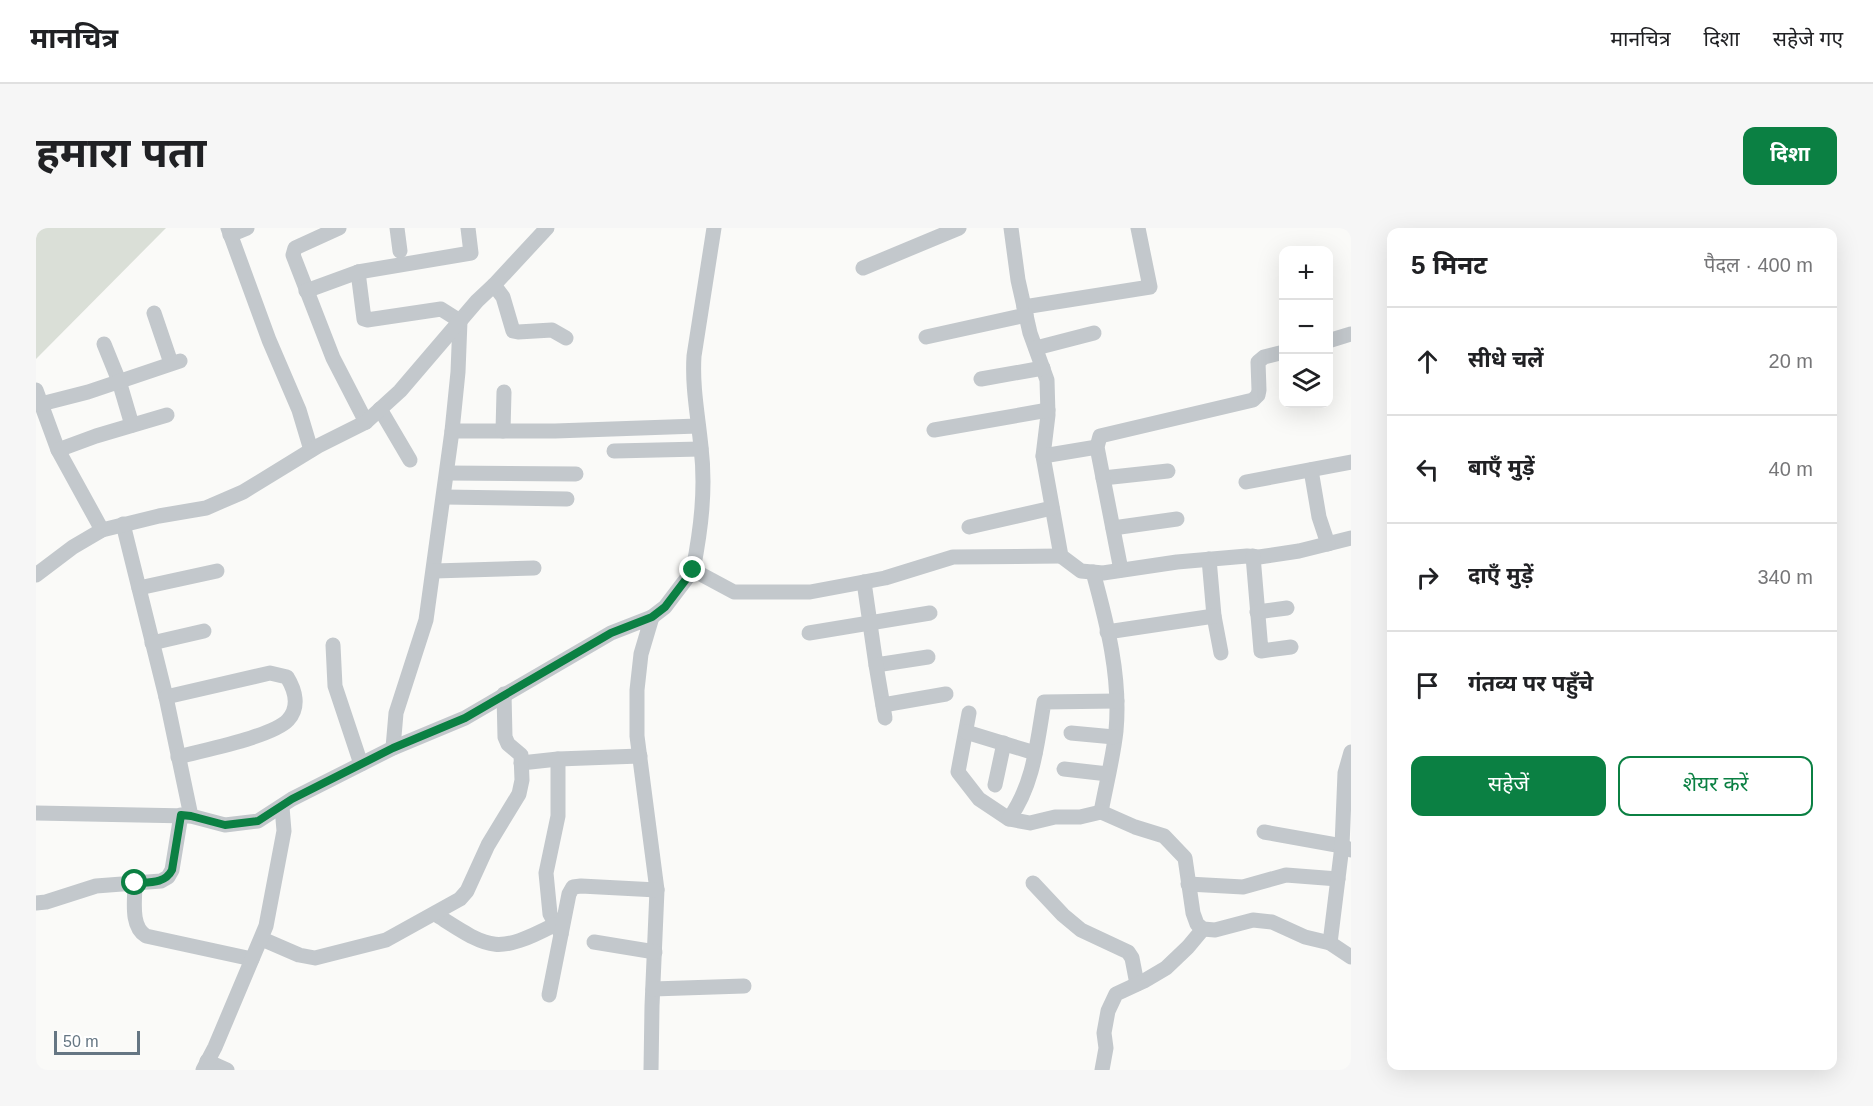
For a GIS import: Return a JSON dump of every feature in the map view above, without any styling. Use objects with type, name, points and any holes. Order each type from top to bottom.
[{"type":"street","points":[[247,228],[229,231],[269,340],[299,410],[311,450]]},
{"type":"street","points":[[339,228],[295,248],[293,255],[333,358],[366,422]]},
{"type":"street","points":[[397,228],[400,251]]},
{"type":"street","points":[[306,291],[358,273],[471,253],[468,228]]},
{"type":"street","points":[[36,813],[186,815],[225,825],[258,821],[292,799],[393,748],[465,718],[504,693],[611,633],[652,617],[665,607],[693,570],[702,522],[701,449],[693,372],[714,228]]},
{"type":"street","points":[[862,268],[959,228]]},
{"type":"street","points":[[1011,228],[1025,311],[1047,380],[1048,410],[1043,456],[1061,556]]},
{"type":"street","points":[[926,337],[1025,311],[1150,287],[1138,228]]},
{"type":"street","points":[[36,575],[73,547],[102,530],[206,508],[243,492],[311,450],[366,422],[400,391],[542,230]]},
{"type":"street","points":[[358,273],[364,319],[441,309],[460,321]]},
{"type":"street","points":[[494,285],[503,297],[513,330],[518,332],[552,330],[566,338]]},
{"type":"street","points":[[102,530],[58,450],[39,397],[88,392],[176,362],[154,313]]},
{"type":"street","points":[[393,748],[396,713],[426,620],[434,571],[452,432],[460,321]]},
{"type":"street","points":[[1036,348],[1094,333]]},
{"type":"street","points":[[1333,340],[1351,334]]},
{"type":"street","points":[[104,344],[119,381],[132,426]]},
{"type":"street","points":[[1121,570],[1097,447],[1100,436],[1252,400],[1258,395],[1259,390],[1257,365],[1260,359],[1279,353]]},
{"type":"street","points":[[981,379],[1043,368]]},
{"type":"street","points":[[503,431],[504,392]]},
{"type":"street","points":[[380,409],[410,460]]},
{"type":"street","points":[[934,430],[1048,410]]},
{"type":"street","points":[[58,450],[167,415]]},
{"type":"street","points":[[452,432],[698,426]]},
{"type":"street","points":[[1043,456],[1097,447]]},
{"type":"street","points":[[614,451],[701,449]]},
{"type":"street","points":[[1246,482],[1351,462]]},
{"type":"street","points":[[1311,470],[1319,517],[1328,544]]},
{"type":"street","points":[[1103,478],[1168,471]]},
{"type":"street","points":[[447,473],[576,474]]},
{"type":"street","points":[[444,497],[567,499]]},
{"type":"street","points":[[969,527],[1052,508]]},
{"type":"street","points":[[1113,528],[1177,519]]},
{"type":"street","points":[[36,903],[96,886],[161,881],[168,877],[172,870],[186,815],[178,757],[166,697],[123,524]]},
{"type":"street","points":[[693,570],[734,592],[810,592],[885,578],[953,557],[1061,556],[1081,571],[1103,573],[1209,559],[1259,557],[1299,551],[1351,538]]},
{"type":"street","points":[[1252,556],[1261,651],[1291,647]]},
{"type":"street","points":[[1209,559],[1214,616],[1221,653]]},
{"type":"street","points":[[434,571],[534,568]]},
{"type":"street","points":[[139,588],[217,571]]},
{"type":"street","points":[[1093,572],[1107,632],[1117,701],[1114,737],[1101,812]]},
{"type":"street","points":[[864,582],[884,712],[946,693]]},
{"type":"street","points":[[1257,612],[1287,608]]},
{"type":"street","points":[[809,633],[930,613]]},
{"type":"street","points":[[1107,632],[1214,616]]},
{"type":"street","points":[[651,1070],[657,890],[637,736],[637,690],[641,654],[652,617]]},
{"type":"street","points":[[152,643],[204,631]]},
{"type":"street","points":[[333,645],[335,686],[361,764]]},
{"type":"street","points":[[876,665],[928,657]]},
{"type":"street","points":[[166,697],[270,673],[287,677],[295,697],[294,711],[287,721],[269,732],[178,757]]},
{"type":"street","points":[[262,939],[299,955],[315,958],[386,940],[435,914],[467,891],[483,855],[519,794],[522,780],[519,751],[508,744],[504,738],[504,693]]},
{"type":"street","points":[[1009,819],[1023,796],[1033,771],[1044,702],[1117,701]]},
{"type":"street","points":[[969,713],[958,772],[980,799],[1009,819],[1030,823],[1055,817],[1080,817],[1101,812],[1135,827],[1164,836],[1185,858],[1192,913],[1197,924],[1203,929],[1215,930],[1253,920],[1272,922],[1305,937],[1330,943],[1351,957]]},
{"type":"street","points":[[966,732],[1035,753]]},
{"type":"street","points":[[1071,733],[1114,737]]},
{"type":"street","points":[[994,785],[1004,744]]},
{"type":"street","points":[[1330,943],[1342,887],[1351,752]]},
{"type":"street","points":[[521,763],[558,759],[640,756]]},
{"type":"street","points":[[558,759],[558,816],[546,873],[550,914],[558,930]]},
{"type":"street","points":[[1064,769],[1108,774]]},
{"type":"street","points":[[227,1070],[205,1066],[266,926],[284,831],[282,807]]},
{"type":"street","points":[[1264,832],[1346,848]]},
{"type":"street","points":[[1188,884],[1243,887],[1286,875],[1342,887]]},
{"type":"street","points":[[135,883],[136,923],[140,932],[146,936],[252,959]]},
{"type":"street","points":[[1033,883],[1063,915],[1081,930],[1128,952],[1132,958],[1137,984]]},
{"type":"street","points":[[549,995],[558,930],[573,887],[657,890]]},
{"type":"street","points":[[435,914],[476,940],[492,945],[521,941],[558,930]]},
{"type":"street","points":[[1102,1070],[1108,1011],[1116,994],[1166,968],[1203,929]]},
{"type":"street","points":[[594,942],[655,952]]},
{"type":"street","points":[[653,989],[744,986]]},
{"type":"shaded area","points":[[36,228],[166,228],[36,359]]},
{"type":"route","points":[[135,883],[161,881],[168,877],[172,870],[181,815],[225,825],[258,821],[292,799],[393,748],[465,718],[504,693],[611,633],[652,617],[665,607],[693,570]]}]
